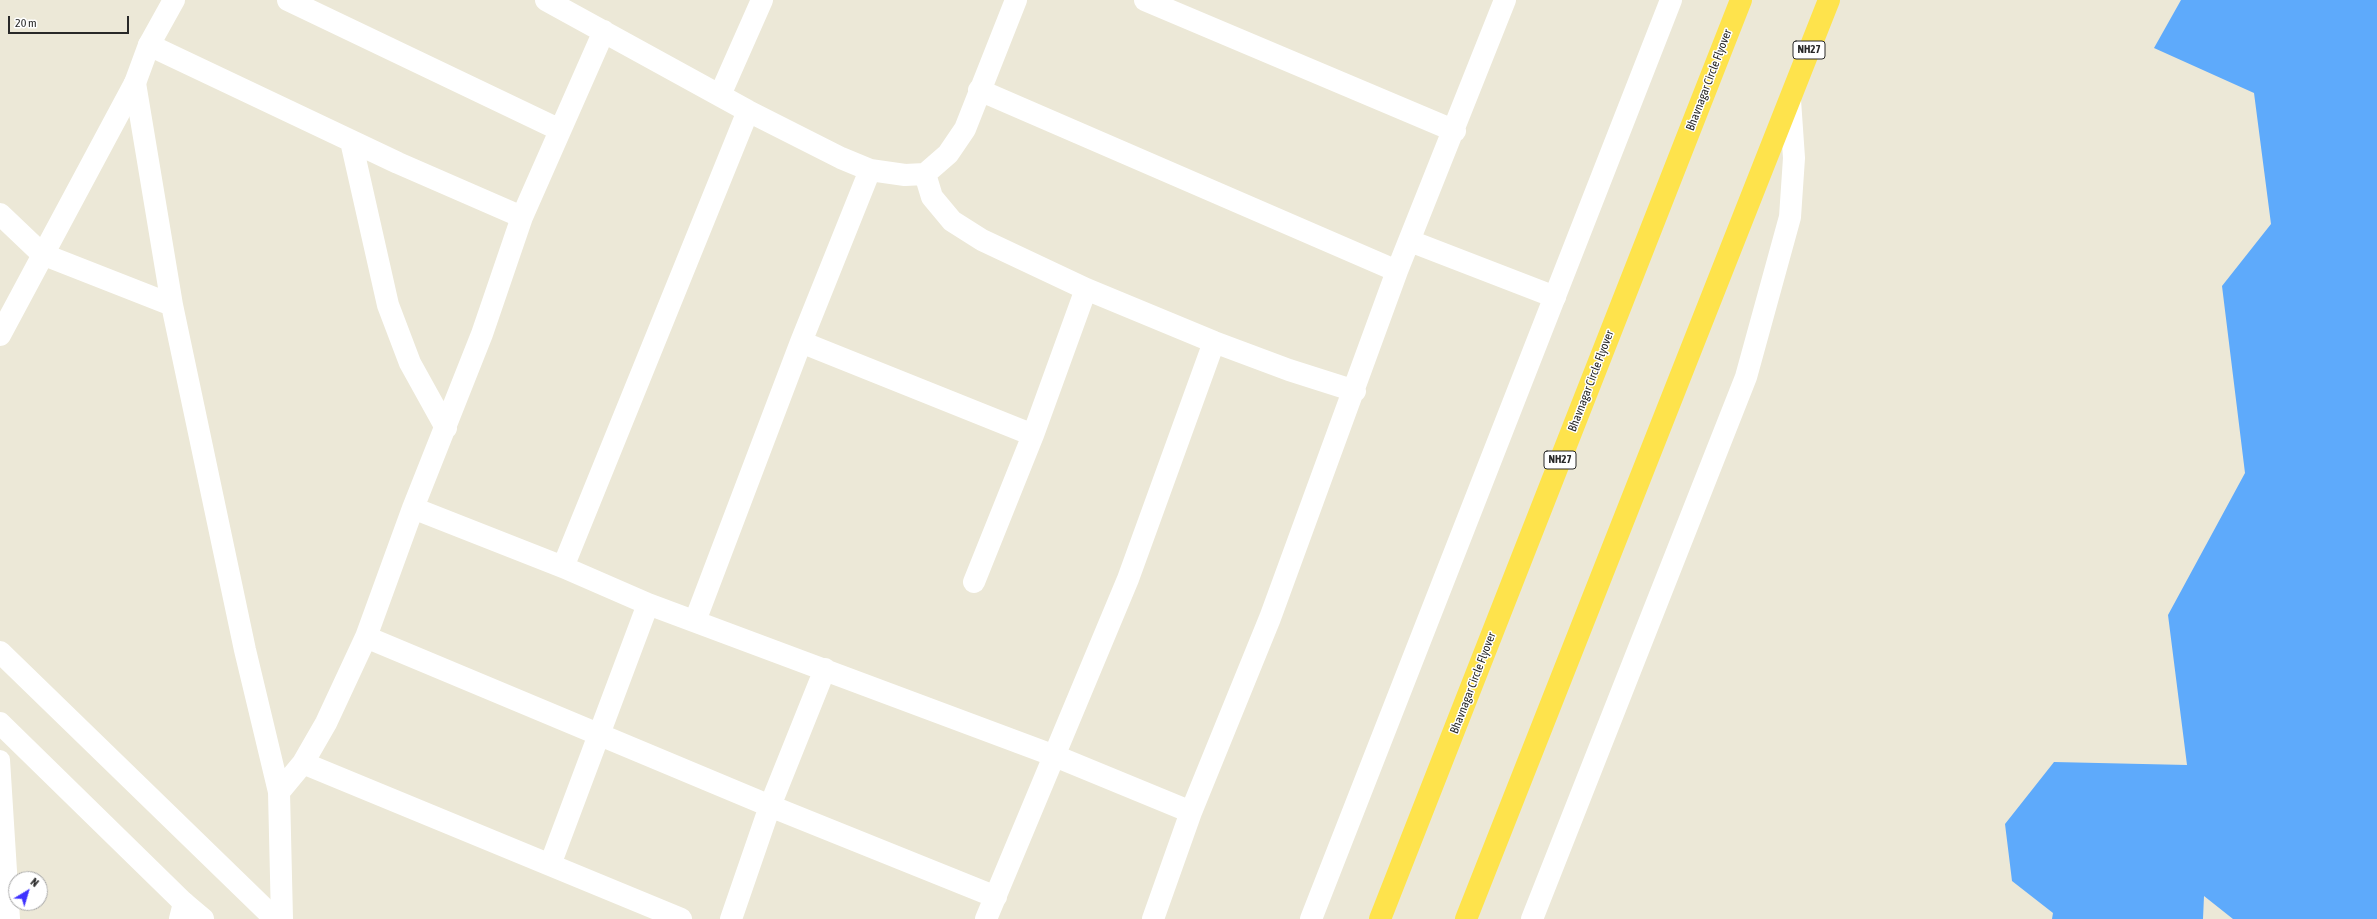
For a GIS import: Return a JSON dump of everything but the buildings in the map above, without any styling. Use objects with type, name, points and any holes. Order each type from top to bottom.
[{"type":"highway","name":"Bhavnagar Circle Flyover","points":[[1380,919],[1741,0]]},
{"type":"highway","name":"NH27","points":[[1466,919],[1790,100],[1828,0]]},
{"type":"street","points":[[0,335],[42,254],[135,83],[149,45],[174,0]]},
{"type":"street","points":[[288,0],[560,130]]},
{"type":"street","points":[[720,95],[762,0]]},
{"type":"street","points":[[556,2],[604,31],[748,111],[870,170],[905,175],[925,174],[948,154],[965,129],[979,90],[1016,0]]},
{"type":"street","points":[[1145,0],[1455,131]]},
{"type":"street","points":[[1152,919],[1191,812],[1270,618],[1355,391],[1397,271],[1455,131],[1505,0]]},
{"type":"street","points":[[1312,919],[1671,0]]},
{"type":"street","points":[[279,792],[303,763],[326,723],[366,637],[413,508],[446,428],[522,217],[604,31]]},
{"type":"street","points":[[149,45],[351,141],[522,217]]},
{"type":"street","points":[[135,83],[172,305],[245,650],[279,792],[282,919]]},
{"type":"street","points":[[979,90],[1397,271]]},
{"type":"street","points":[[1532,919],[1746,377],[1790,217],[1794,158],[1790,100]]},
{"type":"street","points":[[563,567],[748,111]]},
{"type":"street","points":[[351,141],[388,305],[410,363],[446,428]]},
{"type":"street","points":[[695,621],[801,342],[870,170]]},
{"type":"street","points":[[925,174],[932,197],[952,221],[982,240],[1086,289],[1214,342],[1289,370],[1355,391]]},
{"type":"street","points":[[0,214],[42,254],[172,305]]},
{"type":"street","points":[[1410,241],[1555,297]]},
{"type":"street","points":[[974,582],[1033,436],[1086,289]]},
{"type":"street","points":[[801,342],[1033,436]]},
{"type":"street","points":[[986,919],[1128,579],[1214,342]]},
{"type":"street","points":[[413,508],[563,567],[648,604],[1055,756],[1191,812]]},
{"type":"street","points":[[550,865],[648,604]]},
{"type":"street","points":[[366,637],[770,806],[996,896]]},
{"type":"street","points":[[0,652],[275,919]]},
{"type":"street","points":[[731,919],[770,806],[825,669]]},
{"type":"street","points":[[0,723],[182,911],[203,919]]},
{"type":"street","points":[[303,763],[680,919]]},
{"type":"lane","points":[[0,760],[10,919]]},
{"type":"water","points":[[2181,0],[2377,0],[2377,919],[2233,919],[2204,896],[2203,919],[2052,919],[2053,913],[2012,881],[2005,824],[2054,762],[2187,765],[2168,615],[2245,473],[2222,286],[2271,224],[2254,93],[2154,48]]}]
